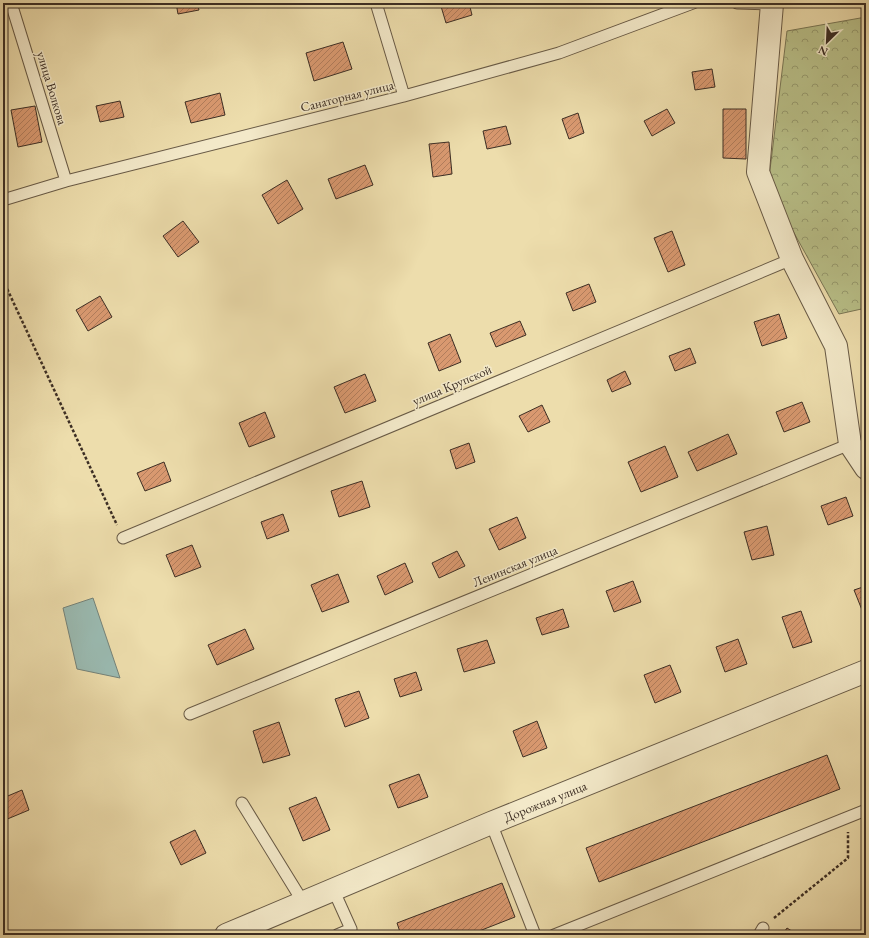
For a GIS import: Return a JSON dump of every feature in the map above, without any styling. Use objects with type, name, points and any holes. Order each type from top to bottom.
[{"type":"street","points":[[777,4],[758,172],[792,259],[836,346],[850,444],[866,468]]},
{"type":"street","name":"Дорожная улица","points":[[226,935],[491,823],[866,671]]},
{"type":"lane","name":"улица Волкова","points":[[11,3],[66,181]]},
{"type":"lane","points":[[376,3],[404,96]]},
{"type":"lane","name":"Санаторная улица","points":[[3,200],[66,181],[404,96],[559,53],[693,3]]},
{"type":"lane","points":[[737,3],[777,4]]},
{"type":"lane","name":"улица Крупской","points":[[123,538],[792,259]]},
{"type":"lane","name":"Ленинская улица","points":[[190,714],[850,444]]},
{"type":"lane","points":[[242,804],[303,902]]},
{"type":"lane","points":[[554,935],[866,810]]},
{"type":"lane","points":[[491,823],[531,934]]},
{"type":"lane","points":[[333,889],[353,932],[337,935]]},
{"type":"path","points":[[3,280],[123,538]]},
{"type":"path","points":[[761,931],[848,858],[848,818]]},
{"type":"green space","points":[[866,17],[866,308],[839,314],[768,186],[787,31]]},
{"type":"water","points":[[93,598],[120,678],[77,669],[63,608]]},
{"type":"building","points":[[176,3],[197,3],[199,10],[178,14]]},
{"type":"building","points":[[440,3],[469,3],[472,15],[446,23]]},
{"type":"building","points":[[343,42],[352,69],[314,81],[306,53]]},
{"type":"building","points":[[712,69],[715,87],[695,90],[692,72]]},
{"type":"building","points":[[220,93],[225,115],[191,123],[185,102]]},
{"type":"building","points":[[120,101],[124,117],[100,122],[96,106]]},
{"type":"building","points":[[35,106],[42,142],[18,147],[11,110]]},
{"type":"building","points":[[667,109],[675,123],[652,136],[644,121]]},
{"type":"building","points":[[723,109],[746,109],[746,159],[723,158]]},
{"type":"building","points":[[578,113],[584,133],[569,139],[562,119]]},
{"type":"building","points":[[506,126],[511,144],[487,149],[483,131]]},
{"type":"building","points":[[449,142],[452,174],[433,177],[429,144]]},
{"type":"building","points":[[365,165],[373,185],[336,199],[328,179]]},
{"type":"building","points":[[287,180],[303,209],[278,224],[262,195]]},
{"type":"building","points":[[183,221],[199,242],[178,257],[163,236]]},
{"type":"building","points":[[672,231],[685,265],[668,272],[654,238]]},
{"type":"building","points":[[589,284],[596,302],[573,311],[566,293]]},
{"type":"building","points":[[100,296],[112,317],[88,331],[76,310]]},
{"type":"building","points":[[779,314],[787,338],[762,346],[754,322]]},
{"type":"building","points":[[520,321],[526,335],[496,347],[490,333]]},
{"type":"building","points":[[450,334],[461,362],[439,371],[428,343]]},
{"type":"building","points":[[690,348],[696,363],[675,371],[669,356]]},
{"type":"building","points":[[625,371],[631,384],[612,392],[607,380]]},
{"type":"building","points":[[365,374],[376,401],[345,413],[334,387]]},
{"type":"building","points":[[802,402],[810,422],[784,432],[776,412]]},
{"type":"building","points":[[542,405],[550,422],[528,432],[519,416]]},
{"type":"building","points":[[265,412],[275,437],[249,447],[239,423]]},
{"type":"building","points":[[728,434],[737,454],[697,471],[688,452]]},
{"type":"building","points":[[469,443],[475,462],[456,469],[450,450]]},
{"type":"building","points":[[665,446],[678,477],[641,492],[628,462]]},
{"type":"building","points":[[164,462],[171,481],[145,491],[137,473]]},
{"type":"building","points":[[362,481],[370,507],[339,517],[331,491]]},
{"type":"building","points":[[846,497],[853,516],[828,525],[821,506]]},
{"type":"building","points":[[283,514],[289,531],[267,539],[261,522]]},
{"type":"building","points":[[517,517],[526,538],[499,550],[489,529]]},
{"type":"building","points":[[767,526],[774,555],[752,560],[744,532]]},
{"type":"building","points":[[192,545],[201,567],[175,577],[166,555]]},
{"type":"building","points":[[457,551],[465,566],[439,578],[432,563]]},
{"type":"building","points":[[405,563],[413,582],[385,595],[377,576]]},
{"type":"building","points":[[338,574],[349,602],[322,612],[311,585]]},
{"type":"building","points":[[633,581],[641,602],[614,612],[606,591]]},
{"type":"building","points":[[866,586],[866,615],[864,615],[854,590]]},
{"type":"building","points":[[563,609],[569,627],[542,635],[536,618]]},
{"type":"building","points":[[801,611],[812,642],[793,648],[782,617]]},
{"type":"building","points":[[245,629],[254,649],[217,665],[208,645]]},
{"type":"building","points":[[738,639],[747,664],[725,672],[716,647]]},
{"type":"building","points":[[487,640],[495,663],[464,672],[457,649]]},
{"type":"building","points":[[670,665],[681,692],[655,703],[644,675]]},
{"type":"building","points":[[416,672],[422,690],[400,697],[394,679]]},
{"type":"building","points":[[359,691],[369,718],[345,727],[335,699]]},
{"type":"building","points":[[537,721],[547,748],[523,757],[513,731]]},
{"type":"building","points":[[279,722],[290,755],[263,763],[253,731]]},
{"type":"building","points":[[827,755],[840,789],[599,882],[586,848]]},
{"type":"building","points":[[419,774],[428,797],[398,808],[389,785]]},
{"type":"building","points":[[22,790],[29,810],[5,820],[3,814],[3,798]]},
{"type":"building","points":[[316,797],[330,830],[303,841],[289,808]]},
{"type":"building","points":[[195,830],[206,853],[181,865],[170,842]]},
{"type":"building","points":[[502,883],[515,917],[469,935],[401,935],[397,923]]},
{"type":"building","points":[[787,928],[798,935],[782,935]]}]
